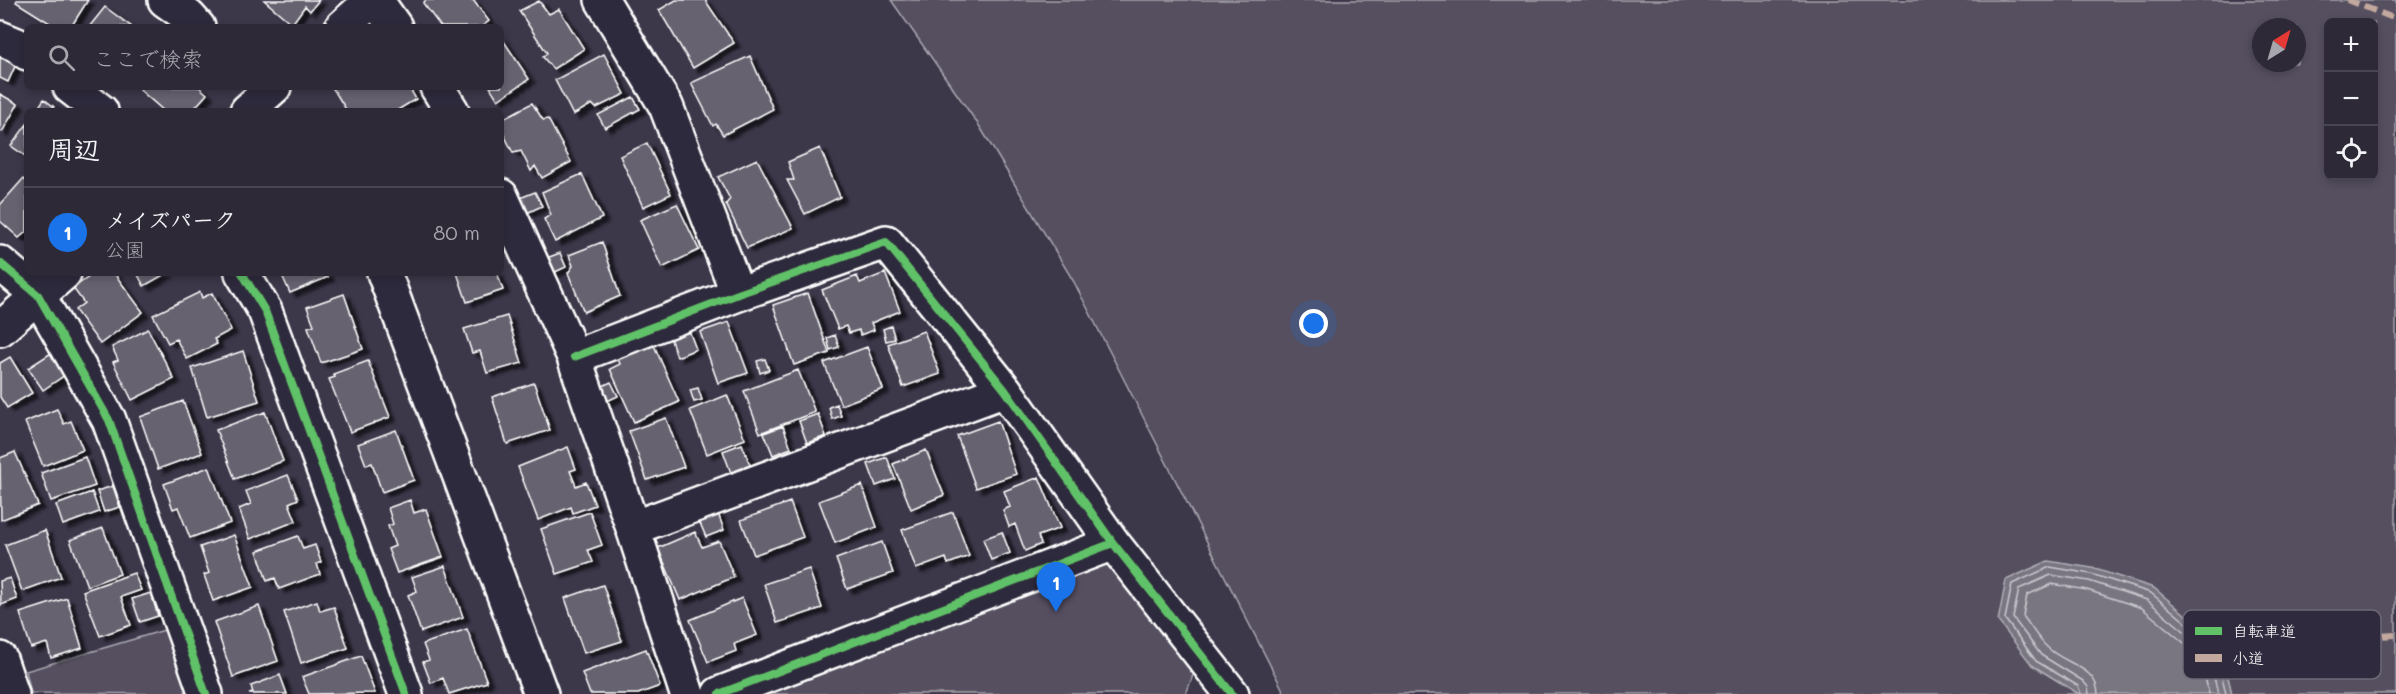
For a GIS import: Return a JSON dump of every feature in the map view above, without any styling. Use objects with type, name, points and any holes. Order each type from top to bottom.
[{"type":"street","points":[[165,0],[195,24]]},
{"type":"street","points":[[346,24],[374,0],[393,24]]},
{"type":"street","points":[[602,0],[666,106],[738,294]]},
{"type":"street","points":[[0,38],[24,51]]},
{"type":"street","points":[[74,90],[97,108]]},
{"type":"street","points":[[439,90],[450,108]]},
{"type":"street","points":[[504,203],[574,357],[687,694]]},
{"type":"street","points":[[574,357],[738,294],[886,242],[1005,390],[1113,543],[1232,694]]},
{"type":"street","points":[[0,263],[38,296],[109,420],[206,694]]},
{"type":"street","points":[[0,329],[61,276]]},
{"type":"street","points":[[244,276],[265,311],[406,694]]},
{"type":"street","points":[[385,276],[541,694]]},
{"type":"street","points":[[633,528],[1005,390]]},
{"type":"street","points":[[719,694],[1113,543]]},
{"type":"street","points":[[0,659],[12,694]]},
{"type":"shaded area","points":[[891,0],[2396,0],[2396,694],[2232,694],[2228,679],[2381,679],[2381,610],[2183,610],[2183,648],[2032,665],[2079,694],[1285,694],[1074,282],[980,127]]},
{"type":"shaded area","points":[[1107,557],[1196,667],[1186,694],[745,694]]},
{"type":"shaded area","points":[[168,629],[190,694],[31,693],[26,671]]},
{"type":"water","points":[[2048,561],[2092,568],[2154,588],[2183,613],[2183,679],[2228,679],[2232,694],[2079,694],[2032,665],[1998,621],[2006,580]]},
{"type":"building","points":[[17,0],[88,0],[73,24],[51,24],[16,2]]},
{"type":"building","points":[[264,0],[319,0],[310,11],[305,6],[292,24]]},
{"type":"building","points":[[426,0],[473,0],[489,21],[485,24],[439,24],[423,3]]},
{"type":"building","points":[[676,0],[705,0],[734,43],[693,68],[659,10]]},
{"type":"building","points":[[539,1],[549,14],[559,9],[584,49],[553,69],[543,57],[547,53],[519,11]]},
{"type":"building","points":[[105,7],[128,24],[91,24]]},
{"type":"building","points":[[504,42],[529,79],[498,100],[492,90],[504,90]]},
{"type":"building","points":[[604,54],[625,94],[596,108],[592,104],[573,115],[555,80]]},
{"type":"building","points":[[0,56],[16,64],[8,82],[0,78]]},
{"type":"building","points":[[750,56],[773,109],[723,135],[716,124],[713,126],[691,83]]},
{"type":"building","points":[[140,90],[202,90],[207,94],[195,108],[161,108]]},
{"type":"building","points":[[334,90],[411,90],[416,99],[401,108],[345,108]]},
{"type":"building","points":[[0,94],[18,104],[2,132],[0,131]]},
{"type":"building","points":[[633,97],[640,109],[605,128],[598,115]]},
{"type":"building","points":[[44,99],[54,107],[53,108],[38,108]]},
{"type":"building","points":[[532,103],[543,120],[548,119],[571,162],[542,178],[535,166],[531,171],[521,151],[513,153],[504,134],[504,118]]},
{"type":"building","points":[[24,128],[24,155],[11,146]]},
{"type":"building","points":[[647,143],[671,194],[643,207],[620,156]]},
{"type":"building","points":[[820,148],[840,197],[805,214],[787,180],[794,180],[788,162]]},
{"type":"building","points":[[757,159],[793,228],[747,248],[726,204],[730,199],[718,177]]},
{"type":"building","points":[[582,174],[602,218],[555,242],[544,219],[551,215],[542,192]]},
{"type":"building","points":[[24,180],[24,234],[19,238],[0,221],[0,205]]},
{"type":"building","points":[[535,192],[542,206],[527,213],[520,198]]},
{"type":"building","points":[[677,204],[699,250],[662,268],[640,220]]},
{"type":"building","points":[[602,242],[620,296],[584,312],[568,273],[573,266],[569,255]]},
{"type":"building","points":[[560,253],[566,267],[551,274],[544,259]]},
{"type":"building","points":[[885,273],[900,311],[871,323],[874,330],[860,335],[859,330],[849,333],[846,326],[838,329],[822,290],[857,276],[860,283]]},
{"type":"building","points":[[91,276],[116,276],[143,312],[100,344],[75,310],[84,303],[73,288]]},
{"type":"building","points":[[139,276],[162,276],[144,286]]},
{"type":"building","points":[[282,276],[328,277],[290,293]]},
{"type":"building","points":[[458,276],[498,276],[503,290],[467,302]]},
{"type":"building","points":[[200,292],[202,298],[212,293],[231,330],[214,339],[217,344],[187,359],[176,339],[168,343],[153,315]]},
{"type":"building","points":[[808,293],[829,353],[794,365],[773,305]]},
{"type":"building","points":[[344,294],[363,349],[321,363],[308,327],[314,325],[307,307]]},
{"type":"building","points":[[507,316],[522,363],[487,373],[480,351],[472,353],[464,329]]},
{"type":"building","points":[[729,322],[748,373],[718,383],[700,332]]},
{"type":"building","points":[[891,326],[895,339],[886,341],[883,329]]},
{"type":"building","points":[[688,328],[696,349],[677,357],[669,335]]},
{"type":"building","points":[[148,329],[174,379],[132,400],[113,362],[118,360],[112,347]]},
{"type":"building","points":[[924,331],[940,374],[903,387],[888,344]]},
{"type":"building","points":[[835,335],[839,347],[830,350],[827,338]]},
{"type":"building","points":[[653,343],[679,402],[634,422],[610,369],[620,364],[618,359]]},
{"type":"building","points":[[867,347],[883,389],[841,405],[824,363]]},
{"type":"building","points":[[243,351],[259,401],[207,417],[192,368]]},
{"type":"building","points":[[51,353],[65,375],[43,390],[28,368]]},
{"type":"building","points":[[10,357],[32,393],[7,408],[0,397],[0,363]]},
{"type":"building","points":[[765,359],[769,370],[760,373],[757,361]]},
{"type":"building","points":[[368,361],[390,417],[350,432],[329,379],[335,377],[333,374]]},
{"type":"building","points":[[798,370],[815,412],[760,433],[744,391]]},
{"type":"building","points":[[611,382],[618,396],[603,403],[596,389]]},
{"type":"building","points":[[534,383],[550,430],[507,444],[492,397]]},
{"type":"building","points":[[698,388],[702,400],[694,402],[690,390]]},
{"type":"building","points":[[727,395],[745,439],[707,454],[690,410]]},
{"type":"building","points":[[183,401],[202,453],[158,469],[140,417]]},
{"type":"building","points":[[837,404],[841,416],[832,419],[829,407]]},
{"type":"building","points":[[57,409],[64,424],[71,421],[83,450],[43,466],[25,422]]},
{"type":"building","points":[[265,412],[283,461],[235,479],[216,430]]},
{"type":"building","points":[[818,414],[826,436],[807,443],[799,421]]},
{"type":"building","points":[[666,418],[684,467],[647,480],[629,431]]},
{"type":"building","points":[[998,421],[1016,474],[976,488],[957,436]]},
{"type":"building","points":[[783,426],[791,448],[773,455],[764,433]]},
{"type":"building","points":[[396,430],[414,480],[382,492],[372,463],[366,465],[358,444]]},
{"type":"building","points":[[742,444],[750,465],[731,473],[723,451]]},
{"type":"building","points":[[568,447],[576,469],[570,471],[576,486],[586,482],[595,505],[573,513],[571,507],[538,520],[518,467]]},
{"type":"building","points":[[926,450],[944,495],[911,509],[893,464]]},
{"type":"building","points":[[15,452],[38,505],[1,520],[0,458]]},
{"type":"building","points":[[85,457],[95,486],[51,501],[41,473]]},
{"type":"building","points":[[887,457],[895,479],[876,486],[868,464]]},
{"type":"building","points":[[209,467],[230,523],[190,538],[178,507],[173,509],[164,484]]},
{"type":"building","points":[[288,475],[298,499],[289,503],[296,521],[250,539],[239,509],[251,504],[246,491]]},
{"type":"building","points":[[1039,477],[1060,528],[1038,536],[1041,544],[1025,551],[1015,524],[1009,527],[1003,510],[1010,507],[1004,491]]},
{"type":"building","points":[[862,485],[877,527],[835,543],[819,501]]},
{"type":"building","points":[[113,486],[120,507],[104,512],[97,491]]},
{"type":"building","points":[[92,492],[99,512],[63,525],[56,505]]},
{"type":"building","points":[[410,500],[414,513],[426,509],[443,557],[397,573],[388,549],[395,546],[388,526],[393,524],[388,508]]},
{"type":"building","points":[[790,502],[803,537],[754,555],[741,520]]},
{"type":"building","points":[[716,508],[724,530],[706,537],[697,516]]},
{"type":"building","points":[[590,512],[602,545],[588,550],[593,562],[557,574],[541,529]]},
{"type":"building","points":[[953,512],[969,556],[948,564],[946,558],[916,569],[902,530]]},
{"type":"building","points":[[103,528],[120,574],[87,586],[70,540]]},
{"type":"building","points":[[45,530],[61,577],[22,591],[5,545]]},
{"type":"building","points":[[695,532],[702,547],[719,541],[734,577],[680,600],[658,548]]},
{"type":"building","points":[[1002,532],[1010,553],[991,560],[983,539]]},
{"type":"building","points":[[234,535],[253,587],[213,601],[204,575],[209,573],[200,547]]},
{"type":"building","points":[[298,536],[303,549],[315,545],[321,562],[317,564],[320,574],[279,589],[275,578],[267,581],[257,551]]},
{"type":"building","points":[[882,542],[893,573],[847,589],[836,559]]},
{"type":"building","points":[[445,566],[463,617],[421,632],[408,595],[417,591],[412,577]]},
{"type":"building","points":[[809,569],[822,608],[777,623],[764,584]]},
{"type":"building","points":[[134,573],[141,590],[121,597],[131,625],[100,636],[83,591]]},
{"type":"building","points":[[10,578],[17,599],[1,605],[0,581]]},
{"type":"building","points":[[603,585],[622,641],[584,653],[565,598]]},
{"type":"building","points":[[151,593],[158,616],[140,622],[132,599]]},
{"type":"building","points":[[67,598],[82,648],[51,658],[47,643],[31,648],[20,613]]},
{"type":"building","points":[[742,598],[757,635],[734,644],[736,651],[708,662],[690,620]]},
{"type":"building","points":[[317,601],[320,611],[334,607],[348,648],[301,663],[284,612]]},
{"type":"building","points":[[259,606],[278,661],[233,677],[214,622]]},
{"type":"building","points":[[467,629],[487,682],[449,694],[443,678],[431,683],[423,662],[429,660],[423,644]]},
{"type":"building","points":[[646,649],[660,686],[638,694],[590,694],[582,673]]},
{"type":"building","points":[[361,656],[375,693],[309,694],[302,677]]},
{"type":"building","points":[[280,675],[287,694],[249,694],[253,693],[251,686]]},
{"type":"marked path","points":[[2347,0],[2396,19]]},
{"type":"marked path","points":[[2381,636],[2396,635]]},
{"type":"cycle path","points":[[574,357],[738,294],[886,242],[1005,390],[1113,543],[1232,694]]},
{"type":"cycle path","points":[[0,263],[38,295],[109,420],[206,694]]},
{"type":"cycle path","points":[[244,276],[265,311],[406,694]]},
{"type":"cycle path","points":[[719,694],[1113,543]]},
{"type":"place","name":"メイズパーク","points":[[1056,612]]}]
